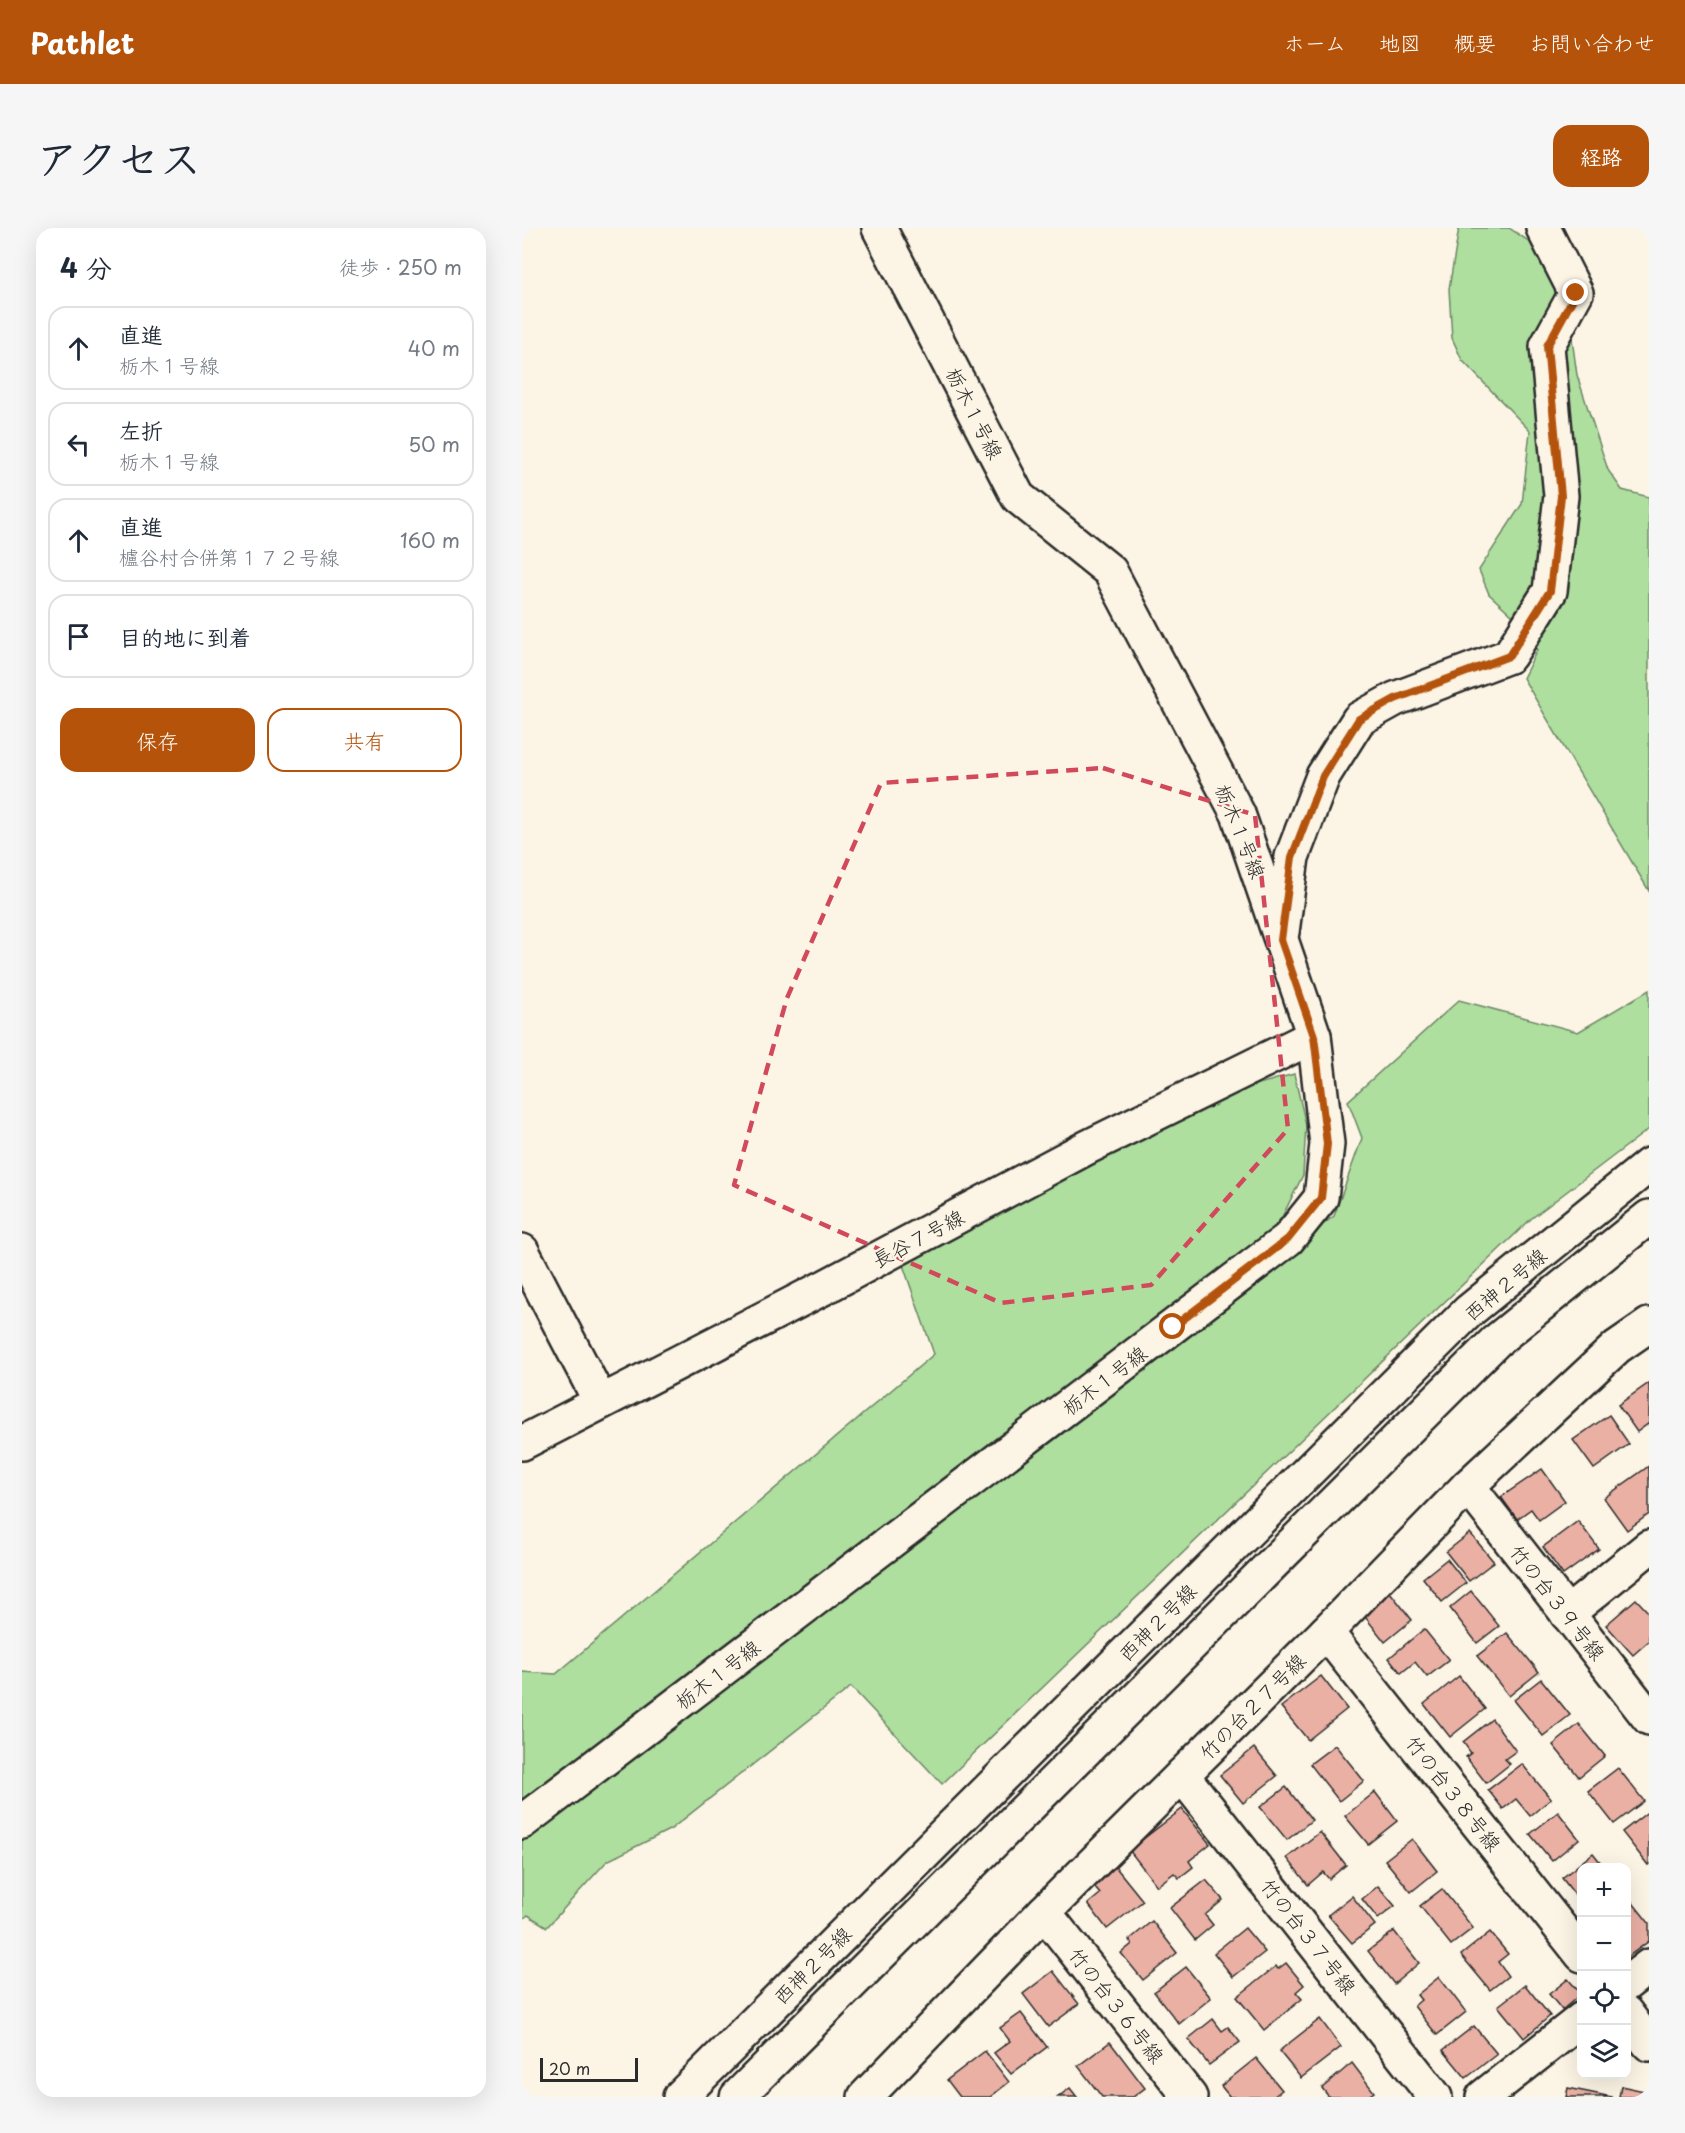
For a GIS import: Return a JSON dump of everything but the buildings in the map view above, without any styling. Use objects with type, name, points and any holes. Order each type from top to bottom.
[{"type":"street","name":"栃木１号線","points":[[522,1822],[1288,1239],[1321,1198],[1327,1144],[1314,1036],[1238,814],[1110,571],[1018,497],[879,228]]},
{"type":"street","points":[[1281,940],[1292,857],[1323,776],[1359,719],[1395,699],[1509,656],[1550,591],[1561,496],[1547,346],[1576,293],[1543,228]]},
{"type":"street","name":"長谷７号線","points":[[522,1443],[825,1287],[1088,1147],[1314,1036]]},
{"type":"street","name":"西神２号線","points":[[680,2097],[1469,1311],[1649,1165]]},
{"type":"street","name":"西神２号線","points":[[737,2097],[1496,1341],[1649,1217]]},
{"type":"street","points":[[522,1251],[600,1401]]},
{"type":"street","name":"竹の台２７号線","points":[[865,2097],[1044,1912],[1326,1632],[1468,1486],[1617,1347],[1649,1324]]},
{"type":"street","name":"竹の台３９号線","points":[[1468,1486],[1649,1718]]},
{"type":"street","points":[[1568,1614],[1649,1547]]},
{"type":"street","name":"竹の台３８号線","points":[[1326,1632],[1577,1950]]},
{"type":"street","name":"竹の台３７号線","points":[[1182,1775],[1435,2097]]},
{"type":"street","name":"竹の台３６号線","points":[[1044,1912],[1181,2094]]},
{"type":"street","points":[[1631,1980],[1649,1966]]},
{"type":"street","points":[[1631,2020],[1649,2044]]},
{"type":"street","points":[[1483,2097],[1577,2022]]},
{"type":"highlighted area","points":[[1103,768],[1255,815],[1288,1129],[1151,1285],[1001,1303],[734,1185],[787,998],[881,783]]},
{"type":"green space","points":[[1459,228],[1509,228],[1548,254],[1567,302],[1577,375],[1608,470],[1622,490],[1649,497],[1649,891],[1523,678],[1537,650],[1525,627],[1489,594],[1479,570],[1522,504],[1530,431],[1462,360],[1452,338],[1449,289]]},
{"type":"green space","points":[[1649,990],[1649,1129],[1532,1218],[942,1784],[851,1687],[671,1829],[607,1861],[547,1927],[528,1915],[522,1920],[522,1839],[1334,1216],[1362,1138],[1348,1101],[1459,1000],[1578,1032]]},
{"type":"green space","points":[[1294,1074],[1306,1125],[1303,1175],[1276,1229],[522,1802],[522,1672],[556,1674],[934,1354],[903,1265],[1228,1093]]},
{"type":"route","points":[[1173,1327],[1288,1239],[1321,1198],[1327,1144],[1314,1036],[1281,940],[1292,857],[1323,776],[1359,719],[1395,699],[1509,656],[1550,591],[1561,496],[1547,346],[1576,293]]}]
